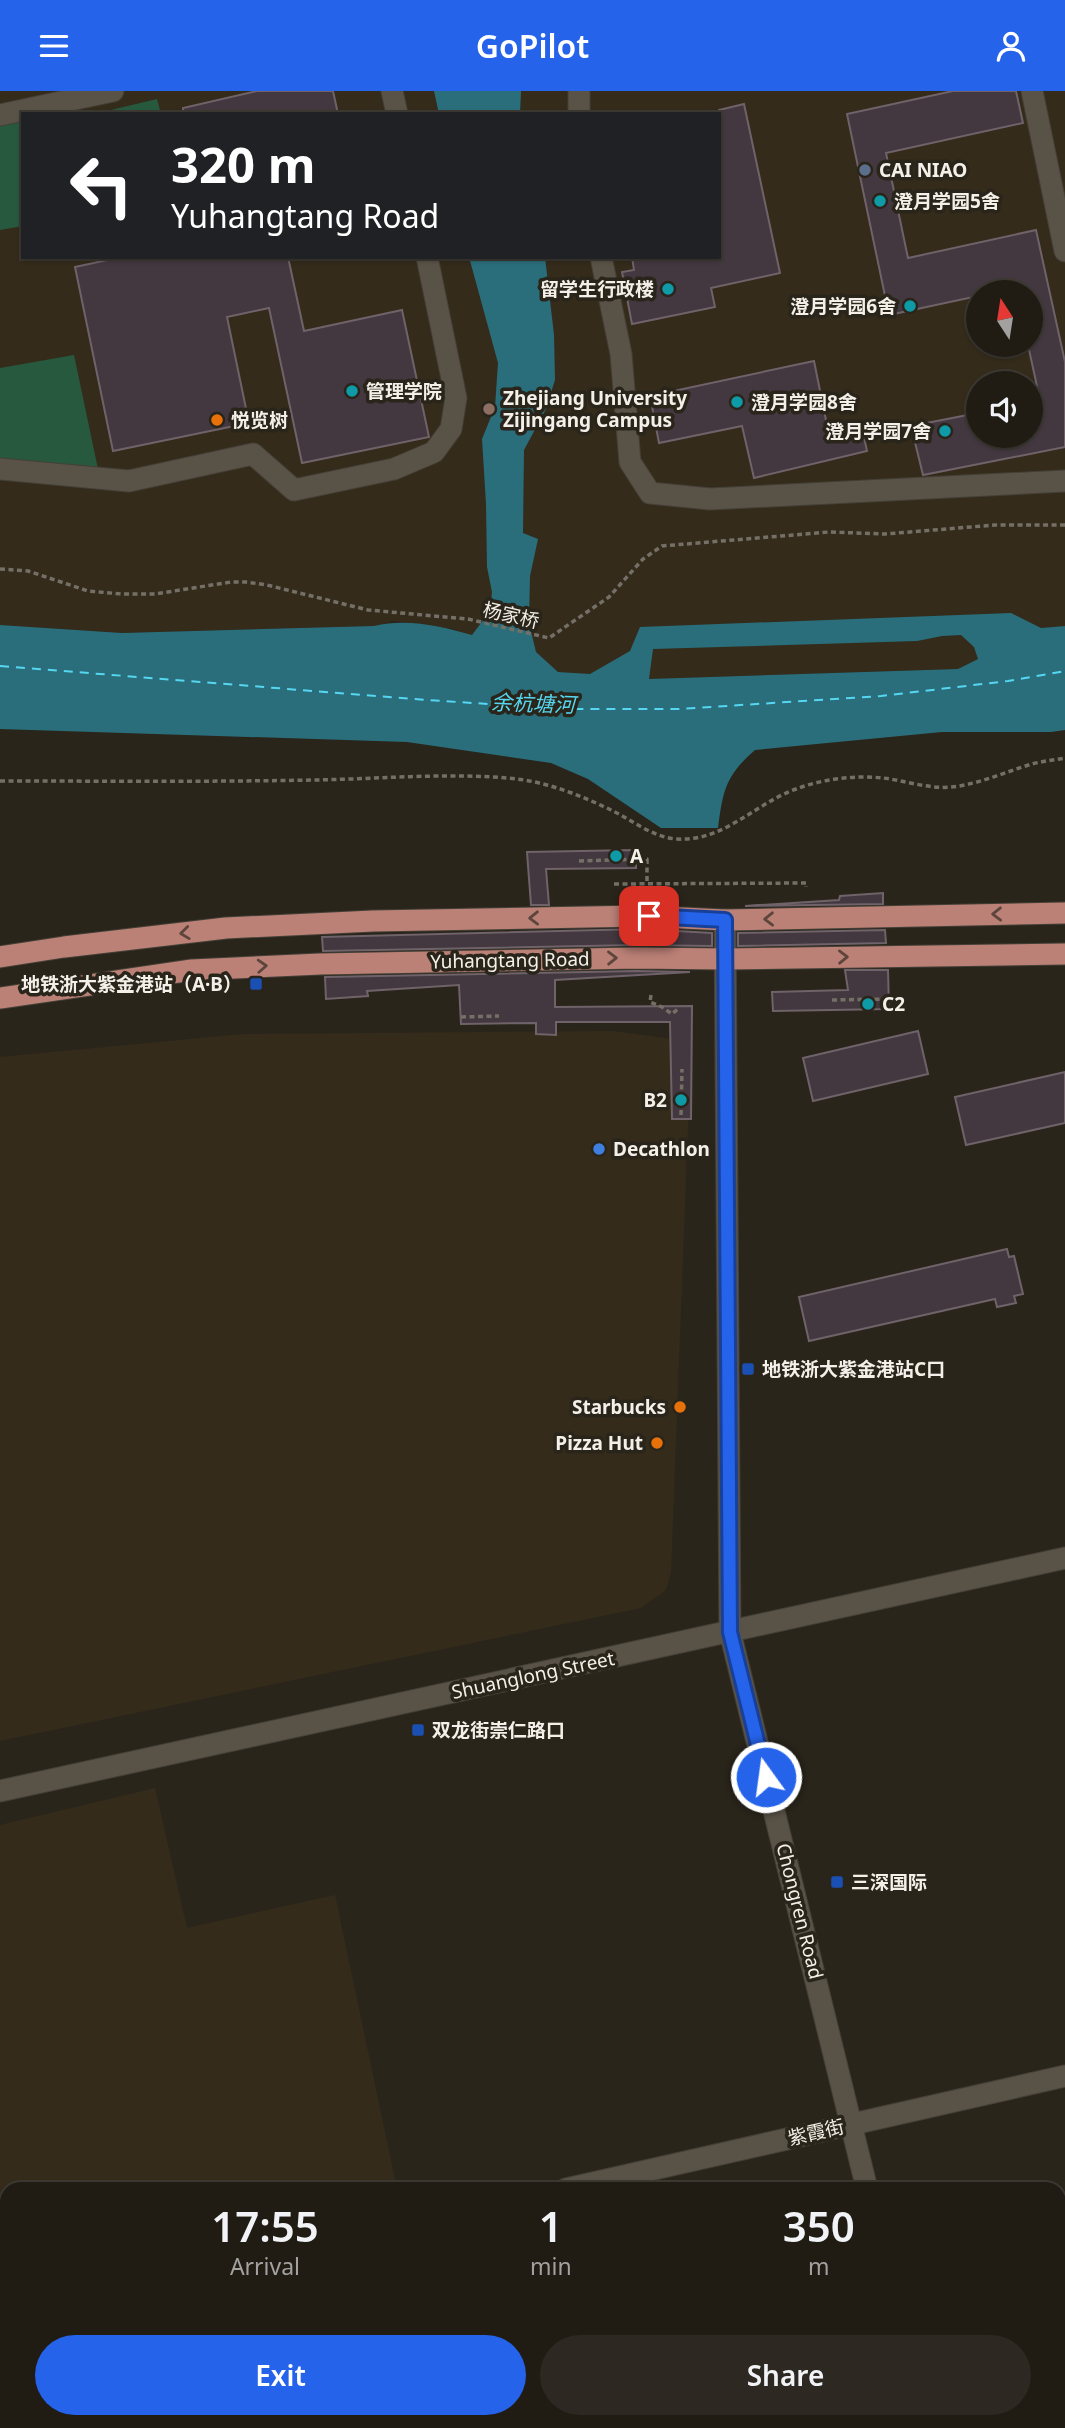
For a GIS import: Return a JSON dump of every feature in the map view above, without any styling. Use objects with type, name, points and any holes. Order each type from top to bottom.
[{"type":"main road","points":[[0,957],[64,947],[253,927],[373,921],[641,916],[725,920],[1065,913]]},
{"type":"main road","name":"Yuhangtang Road","points":[[0,998],[179,972],[320,964],[1065,954]]},
{"type":"street","points":[[0,115],[113,91]]},
{"type":"street","points":[[392,91],[397,112]]},
{"type":"street","points":[[579,91],[579,112]]},
{"type":"street","points":[[1032,91],[1065,251]]},
{"type":"street","points":[[0,469],[129,481],[253,454],[294,490],[394,469],[434,451],[452,429],[456,398],[427,259]]},
{"type":"street","points":[[601,259],[621,354],[630,462],[650,493],[710,499],[1065,481]]},
{"type":"street","name":"Chongren Road","points":[[725,920],[730,1632],[865,2182]]},
{"type":"street","name":"Shuanglong Street","points":[[0,1791],[1065,1558]]},
{"type":"street","name":"紫霞街","points":[[597,2182],[1065,2075]]},
{"type":"path","name":"杨家桥","points":[[0,569],[28,571],[88,591],[122,594],[156,594],[246,582],[368,610],[468,619],[549,638],[609,597],[643,559],[662,546],[829,532],[885,534],[995,525],[1065,525]]},
{"type":"path","points":[[0,781],[312,780],[464,776],[518,779],[577,795],[656,835],[676,839],[702,837],[722,830],[796,788],[828,781],[858,776],[936,787],[958,787],[1036,763],[1065,758]]},
{"type":"path","points":[[579,861],[647,859],[648,885]]},
{"type":"path","points":[[614,884],[806,883],[806,887]]},
{"type":"path","points":[[651,995],[650,1002],[672,1014],[679,1008]]},
{"type":"path","points":[[832,1000],[889,999]]},
{"type":"path","points":[[461,1017],[499,1016]]},
{"type":"path","points":[[681,1115],[682,1069]]},
{"type":"shaded area","name":"Zhejiang University Zijingang Campus","points":[[0,91],[1065,91],[1065,626],[1041,628],[958,669],[649,679],[558,672],[453,629],[393,621],[375,626],[122,633],[0,625]]},
{"type":"shaded area","points":[[613,1031],[672,1039],[690,1071],[671,1572],[666,1590],[641,1608],[0,1741],[0,1057],[243,1034]]},
{"type":"shaded area","points":[[155,1788],[187,1928],[335,1895],[396,2182],[0,2182],[0,1825]]},
{"type":"green space","points":[[157,99],[160,112],[102,112]]},
{"type":"green space","points":[[21,120],[21,226],[0,230],[0,125]]},
{"type":"green space","points":[[74,355],[98,469],[0,460],[0,368]]},
{"type":"water","points":[[434,91],[521,91],[520,112],[439,112]]},
{"type":"water","name":"余杭塘河","points":[[470,259],[545,259],[554,335],[555,380],[545,411],[524,450],[523,533],[538,539],[530,576],[529,623],[536,652],[558,672],[590,674],[630,651],[640,627],[1011,613],[1041,628],[1065,626],[1065,730],[942,732],[755,750],[731,776],[718,828],[661,828],[588,779],[551,763],[407,742],[0,729],[0,625],[122,633],[411,623],[472,635],[490,611],[492,592],[487,567],[482,439],[495,407],[498,363]],"holes":[[[961,635],[974,647],[978,659],[958,669],[649,679],[653,649],[917,641]]]},
{"type":"building","points":[[257,91],[333,91],[338,112],[183,112],[183,108]]},
{"type":"building","points":[[953,91],[1016,91],[1023,123],[886,153],[908,258],[1036,230],[1065,362],[1065,447],[923,475],[911,426],[966,415],[966,448],[1043,448],[1043,371],[1034,371],[1031,357],[1043,357],[1043,280],[966,280],[966,299],[889,315],[847,114]]},
{"type":"building","points":[[744,104],[780,273],[711,288],[715,307],[632,324],[622,272],[634,270],[632,259],[721,259],[719,110]]},
{"type":"building","name":"管理学院","points":[[112,259],[288,259],[304,331],[402,310],[429,437],[302,463],[269,308],[227,317],[249,423],[113,451],[75,267]]},
{"type":"building","points":[[814,361],[828,430],[861,423],[867,451],[754,478],[742,426],[659,443],[650,396]]},
{"type":"building","points":[[635,850],[636,868],[546,869],[549,905],[531,905],[527,852]]},
{"type":"building","points":[[883,893],[883,904],[745,906],[839,900],[840,896]]},
{"type":"building","points":[[641,929],[712,933],[712,946],[323,951],[322,937]]},
{"type":"building","points":[[885,930],[886,943],[738,946],[738,933]]},
{"type":"building","points":[[845,970],[888,970],[889,1009],[773,1011],[772,992],[848,990]]},
{"type":"building","points":[[690,972],[555,980],[555,1007],[692,1006],[691,1119],[672,1119],[670,1022],[556,1022],[556,1035],[536,1034],[536,1023],[461,1024],[459,985],[367,991],[368,996],[326,999],[325,977]]},
{"type":"building","points":[[918,1031],[928,1074],[813,1101],[803,1058]]},
{"type":"building","points":[[1065,1072],[1065,1123],[966,1145],[955,1097]]},
{"type":"building","points":[[1007,1249],[1009,1257],[1014,1256],[1023,1294],[1014,1296],[1016,1303],[997,1307],[995,1299],[809,1341],[799,1297]]},
{"type":"ferry route","points":[[0,666],[568,709],[679,709],[881,696],[1008,681],[1065,671]]},
{"type":"place","name":"CAI NIAO","points":[[865,170]]},
{"type":"place","name":"澄月学园5舍","points":[[880,201]]},
{"type":"place","name":"留学生行政楼","points":[[668,289]]},
{"type":"place","name":"澄月学园6舍","points":[[910,306]]},
{"type":"place","name":"管理学院","points":[[352,391]]},
{"type":"place","name":"澄月学园8舍","points":[[737,402]]},
{"type":"place","name":"Zhejiang University Zijingang Campus","points":[[489,409]]},
{"type":"place","name":"悦览树","points":[[217,420]]},
{"type":"place","name":"澄月学园7舍","points":[[945,431]]},
{"type":"place","name":"A","points":[[616,856]]},
{"type":"place","name":"地铁浙大紫金港站（A·B）","points":[[256,984]]},
{"type":"place","name":"C2","points":[[868,1004]]},
{"type":"place","name":"B2","points":[[681,1100]]},
{"type":"place","name":"Decathlon","points":[[599,1149]]},
{"type":"place","name":"地铁浙大紫金港站C口","points":[[748,1369]]},
{"type":"place","name":"Starbucks","points":[[680,1407]]},
{"type":"place","name":"Pizza Hut","points":[[657,1443]]},
{"type":"place","name":"双龙街崇仁路口","points":[[418,1730]]},
{"type":"place","name":"三深国际","points":[[837,1882]]},
{"type":"route","points":[[649,916],[725,920],[730,1632],[766,1777]]}]
